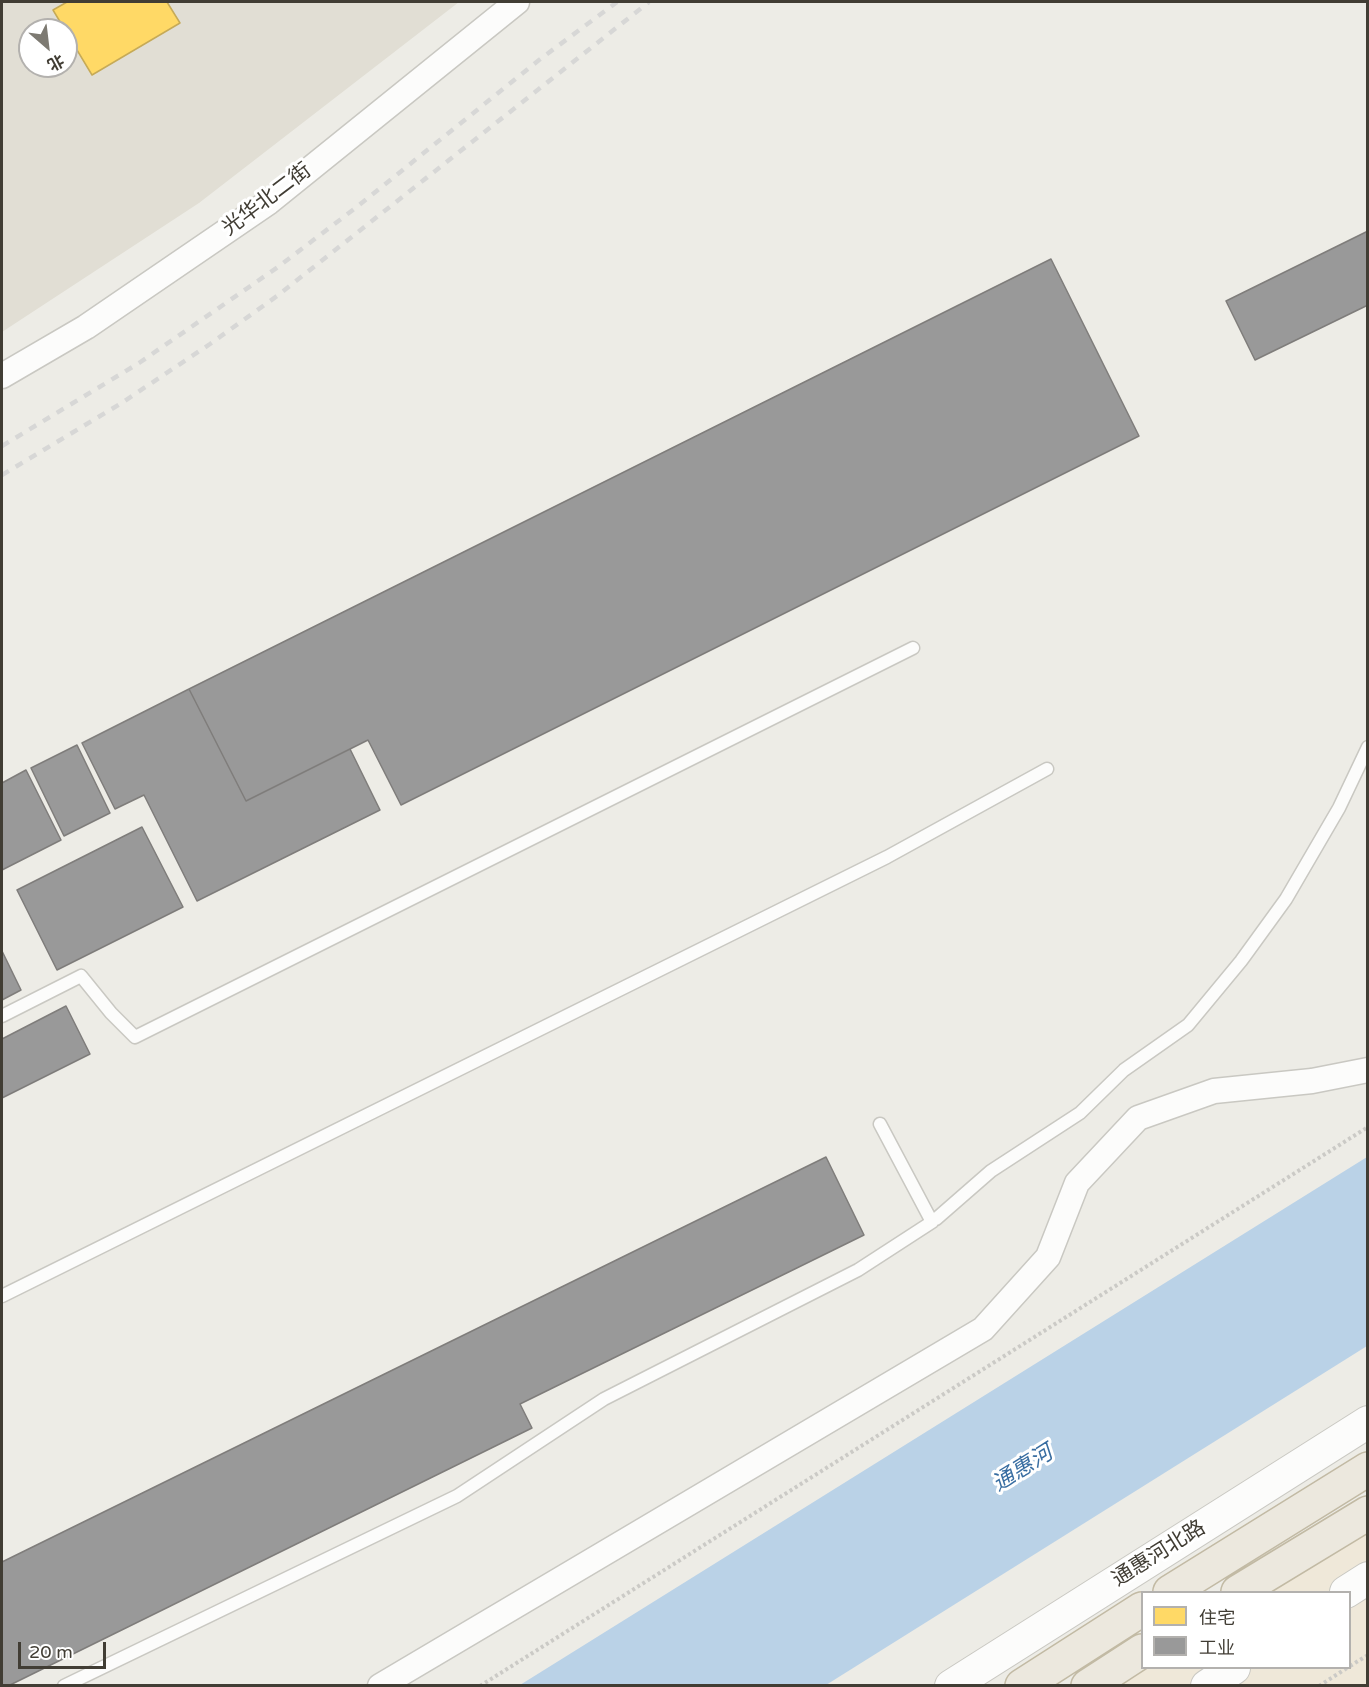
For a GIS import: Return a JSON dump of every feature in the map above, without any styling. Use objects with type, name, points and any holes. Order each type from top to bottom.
[{"type":"highway","name":"通惠河北路","points":[[1173,1591],[1368,1469]]},
{"type":"highway","points":[[1241,1591],[1368,1513]]},
{"type":"highway","name":"通惠河北路","points":[[1022,1686],[1141,1610]]},
{"type":"highway","points":[[1088,1686],[1140,1652]]},
{"type":"street","name":"光华北二街","points":[[2,376],[86,327],[269,202],[516,2]]},
{"type":"street","points":[[380,1686],[983,1329],[1048,1257],[1077,1183],[1138,1118],[1214,1090],[1312,1082],[1368,1070]]},
{"type":"street","name":"通惠河北路","points":[[951,1686],[1368,1422]]},
{"type":"street","points":[[1349,1591],[1368,1578]]},
{"type":"street","points":[[1207,1686],[1232,1669]]},
{"type":"lane","points":[[2,1016],[81,976],[111,1013],[135,1037],[913,648]]},
{"type":"lane","points":[[936,1219],[991,1172],[1080,1113],[1124,1070],[1188,1025],[1241,961],[1286,899],[1364,765],[1368,747]]},
{"type":"lane","points":[[2,1296],[876,862],[1047,769]]},
{"type":"lane","points":[[64,1686],[457,1496],[604,1399],[858,1270],[932,1222],[880,1124]]},
{"type":"path","points":[[480,1686],[1368,1127]]},
{"type":"path","points":[[1351,1665],[1368,1655]]},
{"type":"path","points":[[1318,1686],[1345,1669]]},
{"type":"shaded area","points":[[2,2],[459,2],[199,203],[2,332]]},
{"type":"shaded area","points":[[1367,1524],[1367,1685],[1115,1686],[1141,1669],[1351,1669],[1351,1591],[1262,1591]]},
{"type":"water","name":"通惠河","points":[[1367,1157],[1367,1346],[826,1685],[520,1685]]},
{"type":"building: 住宅","points":[[67,2],[167,2],[180,23],[92,75],[78,52],[78,18],[58,18],[53,10]]},
{"type":"building: 工业","points":[[1368,231],[1368,305],[1255,360],[1226,301]]},
{"type":"building: 工业","points":[[1051,259],[1139,436],[401,805],[368,740],[246,801],[189,689]]},
{"type":"building: 工业","points":[[189,689],[246,801],[350,749],[380,810],[197,901],[144,795],[115,809],[82,743]]},
{"type":"building: 工业","points":[[77,745],[110,813],[64,836],[31,768]]},
{"type":"building: 工业","points":[[26,770],[61,840],[2,870],[2,783]]},
{"type":"building: 工业","points":[[142,827],[183,907],[57,970],[17,890]]},
{"type":"building: 工业","points":[[2,951],[21,990],[2,1000]]},
{"type":"building: 工业","points":[[66,1006],[90,1054],[2,1098],[2,1039]]},
{"type":"building: 工业","points":[[826,1157],[864,1235],[520,1404],[532,1428],[8,1686],[2,1686],[2,1562]]},
{"type":"railway","points":[[2,446],[139,363],[278,267],[358,206],[539,60],[617,2]]},
{"type":"railway","points":[[2,475],[120,404],[277,296],[649,2]]}]
